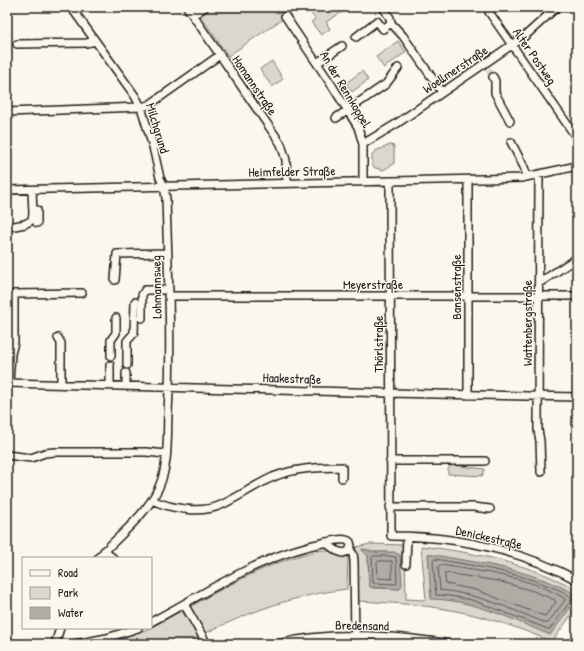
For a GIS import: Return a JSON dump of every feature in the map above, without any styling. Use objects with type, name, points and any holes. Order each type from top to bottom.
[{"type":"street","name":"Milchgrund","points":[[70,7],[135,96],[141,107],[153,147],[160,178],[164,186]]},
{"type":"street","name":"Homannstraße","points":[[187,7],[281,144],[286,160],[287,183]]},
{"type":"street","points":[[193,15],[205,7]]},
{"type":"street","points":[[383,7],[390,18],[391,23],[403,36],[442,92]]},
{"type":"street","name":"Alter Postweg","points":[[489,7],[490,12],[577,137]]},
{"type":"street","name":"Woellmerstraße","points":[[363,144],[442,92],[486,66],[512,44],[525,36],[556,7]]},
{"type":"street","name":"An der Rennkoppel","points":[[285,16],[348,110],[358,128],[363,144],[363,182]]},
{"type":"street","points":[[356,37],[377,22],[383,29],[391,23]]},
{"type":"street","points":[[18,44],[87,43],[95,41]]},
{"type":"street","points":[[317,63],[342,46]]},
{"type":"street","points":[[7,112],[141,107],[149,105],[220,55]]},
{"type":"street","points":[[336,118],[386,84],[398,68]]},
{"type":"street","points":[[493,77],[495,81],[495,93],[510,121]]},
{"type":"street","points":[[511,142],[527,176]]},
{"type":"street","points":[[577,142],[577,153]]},
{"type":"street","name":"Heimfelder Straße","points":[[7,190],[468,180],[527,176],[577,166]]},
{"type":"street","name":"Wattenbergstraße","points":[[539,174],[538,430],[540,441],[541,472]]},
{"type":"street","name":"Bansenstraße","points":[[468,180],[468,395]]},
{"type":"street","name":"Thörlstraße","points":[[390,181],[391,536]]},
{"type":"street","name":"Lohmannsweg","points":[[99,557],[141,516],[152,500],[162,479],[166,454],[170,387],[166,198],[164,186]]},
{"type":"street","points":[[35,190],[38,223]]},
{"type":"street","points":[[9,227],[24,224],[32,220],[35,190]]},
{"type":"street","points":[[115,280],[117,254],[167,253]]},
{"type":"street","points":[[539,284],[577,258]]},
{"type":"street","name":"Meyerstraße","points":[[142,318],[142,295],[143,291],[145,290],[168,293],[390,296],[577,296]]},
{"type":"street","points":[[8,383],[11,354],[14,342],[14,294],[82,293]]},
{"type":"street","points":[[127,365],[127,341],[134,333],[135,302]]},
{"type":"street","points":[[111,356],[111,340],[116,334],[116,318]]},
{"type":"street","points":[[58,338],[61,343],[61,384]]},
{"type":"street","points":[[110,365],[110,385]]},
{"type":"street","points":[[126,374],[126,386]]},
{"type":"street","name":"Haakestraße","points":[[8,383],[468,395],[577,396]]},
{"type":"street","points":[[7,455],[31,458],[45,453],[54,452],[146,452],[166,454]]},
{"type":"street","points":[[390,461],[485,461]]},
{"type":"street","points":[[152,500],[164,505],[182,508],[210,508],[226,502],[278,475],[309,468],[342,467],[342,478]]},
{"type":"street","points":[[390,507],[473,507],[490,509]]},
{"type":"street","name":"Denickestraße","points":[[391,536],[458,541],[494,549],[540,563],[577,580]]},
{"type":"street","points":[[406,564],[407,536]]},
{"type":"street","points":[[152,621],[254,566],[296,550],[325,542],[345,539],[351,543],[350,550],[353,554],[354,561],[355,644]]},
{"type":"street","points":[[325,542],[340,552],[345,553],[350,550]]},
{"type":"street","points":[[104,551],[112,557]]},
{"type":"street","points":[[184,604],[207,644]]},
{"type":"street","points":[[55,644],[60,629]]},
{"type":"street","points":[[75,644],[101,640],[132,629]]},
{"type":"street","name":"Bredensand","points":[[276,644],[306,639],[354,636],[401,638],[447,644]]},
{"type":"green space","points":[[209,7],[277,7],[284,18],[228,56],[199,14]]},
{"type":"green space","points":[[307,7],[350,7],[326,22],[330,29],[321,35],[311,22],[315,19]]},
{"type":"green space","points":[[398,41],[406,52],[384,68],[376,57]]},
{"type":"green space","points":[[272,61],[283,79],[272,87],[260,69]]},
{"type":"green space","points":[[362,71],[368,80],[352,92],[346,83]]},
{"type":"green space","points":[[390,145],[394,146],[394,164],[383,170],[375,168],[372,165],[372,155],[375,151]]},
{"type":"green space","points":[[451,465],[485,469],[482,476],[448,474],[448,469]]},
{"type":"green space","points":[[370,544],[405,545],[406,599],[426,600],[421,546],[482,556],[512,563],[541,573],[577,590],[577,607],[552,642],[502,623],[442,608],[357,601],[356,547]],"holes":[[[364,549],[375,552],[388,552],[401,588],[372,588],[369,585],[368,555],[363,551]]]},
{"type":"green space","points":[[322,550],[348,555],[347,589],[309,595],[274,605],[239,618],[204,634],[190,607],[254,573],[287,559]]},
{"type":"green space","points":[[181,610],[199,636],[187,644],[103,644],[152,629],[152,626]]},
{"type":"water","points":[[362,549],[375,552],[394,552],[400,555],[402,585],[399,589],[370,587],[368,556]]},
{"type":"water","points":[[428,554],[486,564],[523,573],[560,586],[577,595],[577,599],[550,635],[492,611],[447,600],[431,599]]},
{"type":"tunnel","points":[[488,69],[493,77]]}]
